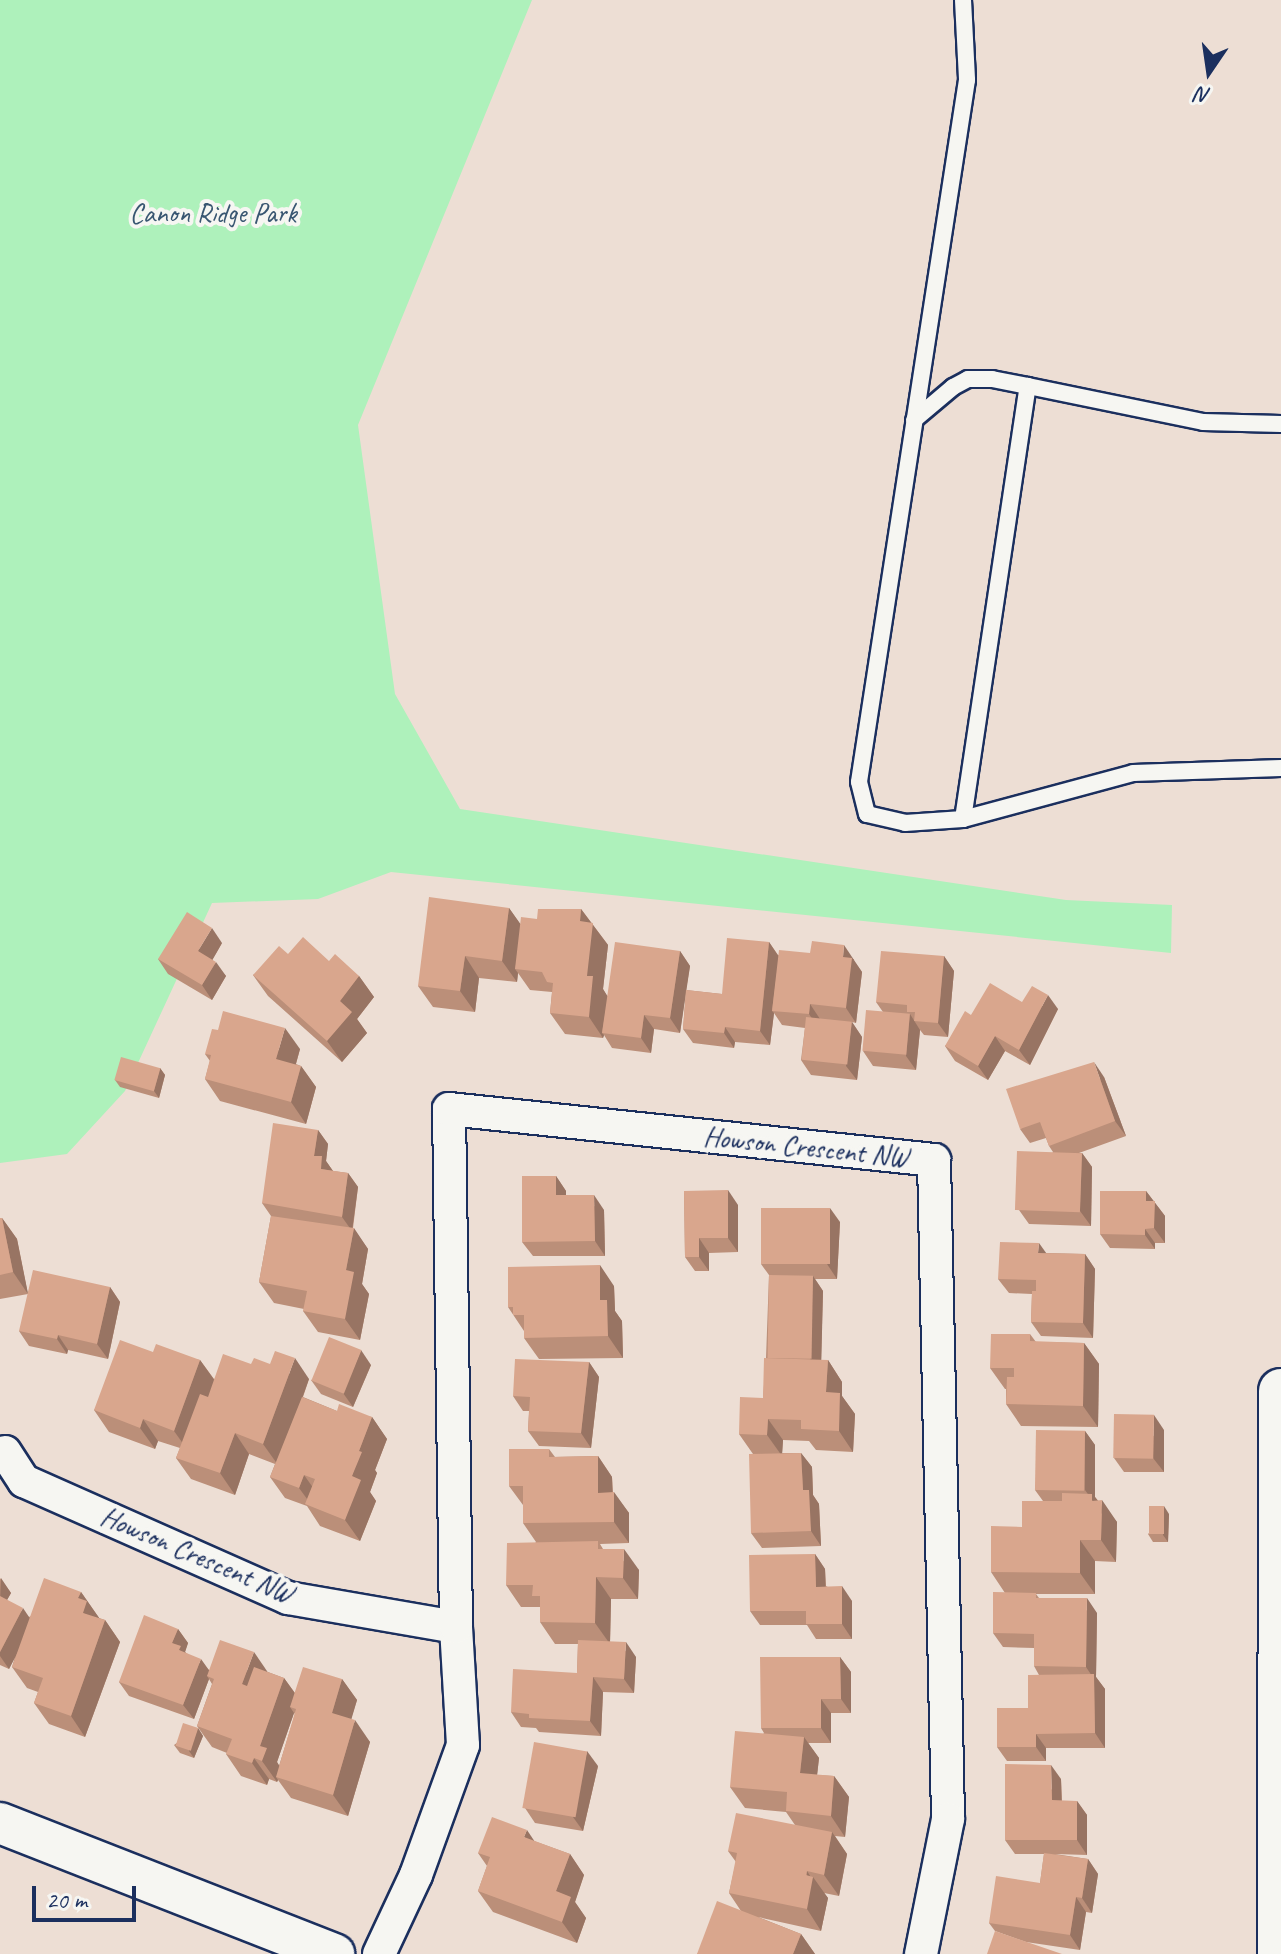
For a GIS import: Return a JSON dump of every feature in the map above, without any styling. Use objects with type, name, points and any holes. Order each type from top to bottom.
[{"type":"main road","points":[[1280,1954],[1281,1391]]},
{"type":"main road","points":[[1268,1954],[1280,1910]]},
{"type":"street","name":"Howson Crescent NW","points":[[379,1954],[416,1875],[463,1745],[456,1627],[449,1109],[934,1160],[948,1819],[921,1954]]},
{"type":"street","name":"Howson Crescent NW","points":[[5,1452],[24,1481],[288,1598],[456,1627]]},
{"type":"street","points":[[0,1823],[334,1954]]},
{"type":"lane","points":[[963,0],[967,80],[859,782],[867,814],[905,823],[963,819],[1133,773],[1281,768]]},
{"type":"lane","points":[[914,420],[953,387],[968,379],[992,379],[1203,422],[1281,424]]},
{"type":"lane","points":[[963,819],[1028,386]]},
{"type":"green space","name":"Canon Ridge Park","points":[[0,0],[532,0],[358,425],[395,694],[460,809],[1066,900],[1172,905],[1171,953],[391,872],[318,899],[212,903],[125,1091],[67,1154],[0,1163]]},
{"type":"building","points":[[429,897],[509,908],[502,961],[465,956],[460,991],[418,986]]},
{"type":"building","points":[[538,909],[581,909],[580,921],[593,923],[587,976],[593,976],[589,1017],[550,1013],[553,983],[547,982],[542,972],[515,969],[521,917],[537,919]]},
{"type":"building","points":[[187,912],[212,928],[198,951],[216,962],[202,985],[158,959]]},
{"type":"building","points":[[303,937],[329,961],[335,954],[359,976],[340,1001],[352,1012],[327,1041],[253,975],[279,946],[288,954]]},
{"type":"building","points":[[727,938],[769,942],[760,1031],[725,1027],[724,1033],[683,1029],[686,990],[722,994]]},
{"type":"building","points":[[812,941],[844,945],[843,957],[852,958],[846,1008],[810,1004],[809,1014],[772,1011],[779,950],[810,953]]},
{"type":"building","points":[[615,942],[680,951],[670,1018],[644,1015],[641,1038],[602,1033]]},
{"type":"building","points":[[881,951],[944,956],[938,1023],[914,1021],[915,1012],[907,1012],[907,1005],[876,1002]]},
{"type":"building","points":[[990,983],[1022,1002],[1032,986],[1048,995],[1019,1050],[995,1036],[978,1066],[945,1046],[965,1011],[971,1015]]},
{"type":"building","points":[[866,1010],[910,1014],[906,1055],[862,1051]]},
{"type":"building","points":[[223,1011],[285,1028],[276,1059],[301,1066],[291,1102],[205,1079],[211,1055],[205,1054],[212,1029],[218,1030]]},
{"type":"building","points":[[806,1017],[852,1022],[847,1065],[802,1060]]},
{"type":"building","points":[[121,1057],[160,1068],[154,1091],[114,1080]]},
{"type":"building","points":[[1094,1062],[1115,1121],[1049,1146],[1040,1122],[1020,1129],[1006,1089]]},
{"type":"building","points":[[273,1123],[318,1130],[314,1156],[322,1156],[321,1169],[348,1173],[342,1217],[262,1203]]},
{"type":"building","points":[[1017,1151],[1082,1153],[1080,1212],[1015,1210]]},
{"type":"building","points":[[522,1176],[556,1176],[556,1195],[594,1195],[595,1241],[522,1242]]},
{"type":"building","points":[[728,1190],[728,1238],[699,1238],[699,1257],[685,1257],[684,1191]]},
{"type":"building","points":[[1100,1191],[1146,1191],[1146,1201],[1155,1201],[1154,1228],[1145,1229],[1145,1235],[1100,1234]]},
{"type":"building","points":[[761,1208],[830,1208],[830,1264],[761,1264]]},
{"type":"building","points":[[271,1216],[354,1228],[346,1270],[354,1272],[345,1319],[303,1311],[307,1291],[259,1282]]},
{"type":"building","points":[[0,1218],[13,1272],[0,1275]]},
{"type":"building","points":[[1000,1242],[1039,1243],[1038,1253],[1085,1254],[1083,1323],[1031,1322],[1032,1291],[1036,1291],[1036,1280],[998,1279]]},
{"type":"building","points":[[600,1265],[600,1300],[607,1300],[608,1336],[524,1338],[524,1315],[513,1315],[513,1307],[508,1307],[508,1267]]},
{"type":"building","points":[[33,1270],[110,1287],[97,1344],[58,1335],[57,1339],[19,1331]]},
{"type":"building","points":[[769,1275],[813,1276],[812,1359],[768,1358]]},
{"type":"building","points":[[991,1334],[1030,1334],[1030,1341],[1084,1343],[1083,1406],[1006,1404],[1007,1377],[1014,1377],[1014,1368],[990,1368]]},
{"type":"building","points":[[329,1337],[361,1350],[344,1394],[311,1381]]},
{"type":"building","points":[[120,1340],[153,1352],[156,1344],[200,1360],[174,1431],[143,1419],[140,1428],[94,1410]]},
{"type":"building","points":[[275,1351],[295,1358],[263,1444],[235,1433],[220,1473],[176,1458],[200,1394],[208,1397],[223,1354],[251,1364],[254,1358],[270,1364]]},
{"type":"building","points":[[764,1358],[828,1360],[826,1392],[840,1393],[839,1431],[801,1429],[801,1420],[768,1419],[767,1435],[739,1434],[740,1397],[763,1398]]},
{"type":"building","points":[[515,1359],[589,1362],[581,1433],[528,1431],[530,1397],[513,1396]]},
{"type":"building","points":[[302,1397],[337,1411],[339,1404],[372,1417],[352,1476],[361,1480],[345,1520],[305,1504],[315,1479],[304,1475],[299,1488],[270,1477]]},
{"type":"building","points":[[1114,1414],[1154,1415],[1153,1459],[1113,1458]]},
{"type":"building","points":[[1036,1430],[1085,1431],[1084,1491],[1035,1490]]},
{"type":"building","points":[[509,1449],[549,1449],[549,1457],[598,1456],[598,1493],[614,1492],[614,1522],[523,1523],[523,1486],[509,1486]]},
{"type":"building","points":[[801,1453],[803,1490],[809,1490],[811,1531],[751,1533],[749,1454]]},
{"type":"building","points":[[1062,1493],[1092,1494],[1092,1501],[1102,1500],[1101,1540],[1080,1540],[1080,1573],[991,1572],[991,1526],[1022,1527],[1022,1501],[1062,1501]]},
{"type":"building","points":[[1149,1506],[1164,1506],[1164,1534],[1149,1534]]},
{"type":"building","points":[[598,1541],[598,1549],[624,1549],[623,1578],[596,1577],[595,1623],[540,1622],[540,1596],[532,1596],[533,1585],[506,1585],[507,1543]]},
{"type":"building","points":[[815,1554],[816,1587],[842,1586],[842,1624],[806,1624],[806,1611],[750,1611],[749,1555]]},
{"type":"building","points":[[44,1578],[81,1592],[78,1598],[87,1601],[83,1613],[105,1620],[71,1716],[34,1703],[43,1678],[12,1667]]},
{"type":"building","points":[[993,1592],[1036,1593],[1036,1598],[1087,1598],[1086,1667],[1034,1666],[1034,1634],[993,1633]]},
{"type":"building","points":[[0,1596],[23,1608],[0,1652]]},
{"type":"building","points":[[144,1615],[178,1629],[172,1643],[181,1646],[179,1650],[201,1659],[183,1705],[119,1682]]},
{"type":"building","points":[[220,1640],[254,1652],[242,1684],[247,1686],[254,1667],[284,1678],[260,1746],[267,1748],[262,1761],[254,1758],[252,1763],[226,1754],[232,1739],[197,1726],[214,1679],[207,1676]]},
{"type":"building","points":[[578,1640],[626,1642],[624,1679],[593,1677],[590,1721],[529,1718],[529,1714],[511,1712],[513,1669],[577,1673]]},
{"type":"building","points":[[760,1657],[840,1657],[841,1699],[821,1699],[821,1728],[761,1728]]},
{"type":"building","points":[[303,1667],[342,1679],[332,1713],[355,1720],[333,1795],[276,1777],[296,1709],[290,1707]]},
{"type":"building","points":[[1094,1674],[1095,1733],[1036,1734],[1036,1747],[997,1747],[997,1708],[1028,1708],[1028,1675]]},
{"type":"building","points":[[183,1723],[198,1728],[191,1751],[176,1746]]},
{"type":"building","points":[[735,1731],[804,1737],[800,1773],[834,1776],[831,1816],[786,1811],[787,1792],[730,1787]]},
{"type":"building","points":[[534,1742],[587,1751],[576,1817],[522,1808]]},
{"type":"building","points":[[1005,1764],[1051,1765],[1052,1800],[1077,1801],[1077,1840],[1005,1840]]},
{"type":"building","points":[[736,1813],[832,1832],[824,1875],[807,1871],[806,1875],[813,1877],[807,1909],[729,1893],[737,1853],[728,1851]]},
{"type":"building","points":[[492,1817],[527,1830],[524,1837],[570,1854],[556,1891],[571,1897],[562,1922],[478,1891],[490,1857],[478,1853]]},
{"type":"building","points":[[1044,1853],[1088,1859],[1082,1898],[1076,1897],[1070,1935],[989,1923],[996,1876],[1040,1883]]},
{"type":"building","points":[[717,1901],[801,1934],[793,1954],[697,1954]]},
{"type":"building","points":[[995,1931],[1062,1954],[987,1954]]}]
